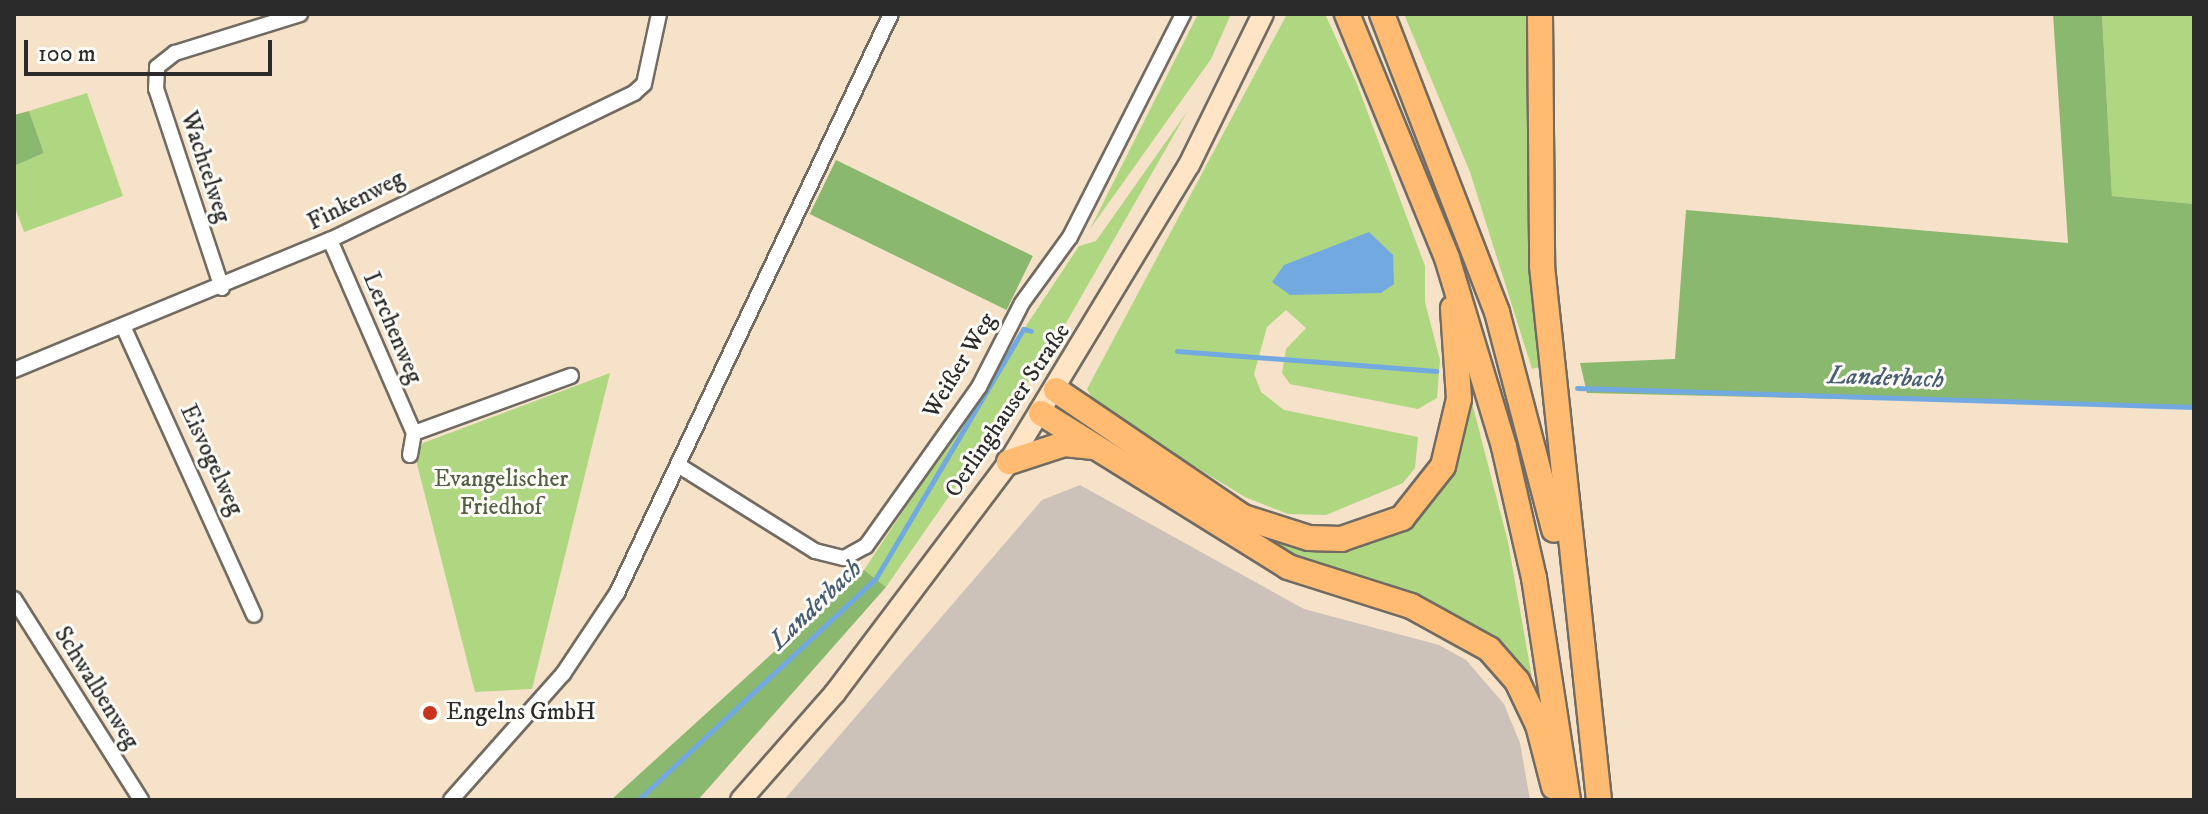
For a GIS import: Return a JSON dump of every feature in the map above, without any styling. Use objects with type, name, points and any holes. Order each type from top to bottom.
[{"type":"highway","points":[[1347,14],[1447,258],[1530,563],[1568,800]]},
{"type":"highway","points":[[1382,14],[1497,312],[1533,436],[1582,678]]},
{"type":"highway","points":[[1540,14],[1542,266],[1582,678],[1599,800]]},
{"type":"highway","points":[[1056,390],[1243,517],[1309,538],[1373,532],[1402,518],[1427,494],[1454,435],[1459,399],[1447,258]]},
{"type":"highway","points":[[1041,413],[1288,567],[1411,606],[1489,649],[1517,681],[1538,725],[1557,800]]},
{"type":"highway","points":[[1009,462],[1064,444],[1096,448]]},
{"type":"main road","name":"Oerlinghauser Straße","points":[[741,800],[835,693],[1009,462],[1056,390],[1189,165],[1263,14]]},
{"type":"street","name":"Wachtelweg","points":[[222,288],[156,89],[157,67],[175,53],[300,14]]},
{"type":"street","name":"Finkenweg","points":[[14,370],[222,288],[330,240],[634,93],[644,84],[659,14]]},
{"type":"street","points":[[451,800],[563,674],[617,593],[891,14]]},
{"type":"street","name":"Weißer Weg","points":[[678,465],[815,551],[844,558],[866,546],[979,387],[1022,303],[1070,237],[1183,14]]},
{"type":"street","name":"Lerchenweg","points":[[330,240],[414,433]]},
{"type":"street","name":"Eisvogelweg","points":[[123,326],[254,615]]},
{"type":"street","points":[[410,455],[414,433],[571,376]]},
{"type":"street","name":"Schwalbenweg","points":[[14,599],[141,800]]},
{"type":"shaded area","points":[[1080,485],[1304,609],[1439,645],[1466,660],[1504,704],[1520,743],[1530,800],[784,800],[1042,500]]},
{"type":"green space","points":[[1198,14],[1231,14],[1211,59],[1090,229]]},
{"type":"green space","points":[[1287,14],[1325,14],[1357,84],[1425,266],[1425,302],[1440,360],[1437,398],[1418,409],[1290,384],[1282,373],[1286,349],[1306,328],[1286,310],[1267,327],[1254,374],[1261,392],[1284,410],[1418,437],[1415,468],[1403,483],[1326,515],[1288,514],[1245,497],[1098,408],[1087,389]]},
{"type":"green space","points":[[1404,14],[1532,14],[1539,367],[1532,369],[1470,172]]},
{"type":"green space","points":[[2053,14],[2102,14],[2112,196],[2194,204],[2194,407],[1587,393],[1580,363],[1675,359],[1686,210],[2068,243]]},
{"type":"green space","points":[[2102,14],[2194,14],[2194,204],[2112,196]]},
{"type":"green space","points":[[87,93],[123,196],[24,232],[14,205],[14,166],[44,153],[29,111]]},
{"type":"green space","points":[[29,111],[44,153],[14,166],[14,115]]},
{"type":"green space","points":[[1187,112],[1050,351],[886,587],[864,570],[1079,246],[1096,241]]},
{"type":"green space","points":[[836,160],[1033,256],[1007,310],[810,214]]},
{"type":"green space","name":"Evangelischer Friedhof","points":[[610,373],[532,689],[475,692],[415,456],[423,443]]},
{"type":"green space","points":[[1470,395],[1508,542],[1534,689],[1501,648],[1465,620],[1293,559],[1069,418],[1251,528],[1395,529]]},
{"type":"green space","points":[[864,570],[886,587],[698,800],[611,800]]},
{"type":"water","points":[[1369,232],[1393,255],[1394,284],[1381,293],[1290,295],[1272,282],[1284,265]]},
{"type":"waterway","name":"Landerbach","points":[[638,800],[876,578],[1023,329],[1031,331]]},
{"type":"waterway","name":"Landerbach","points":[[1177,351],[1436,371]]},
{"type":"waterway","name":"Landerbach","points":[[1577,388],[2194,407]]},
{"type":"place","name":"Engelns GmbH","points":[[430,713]]}]
